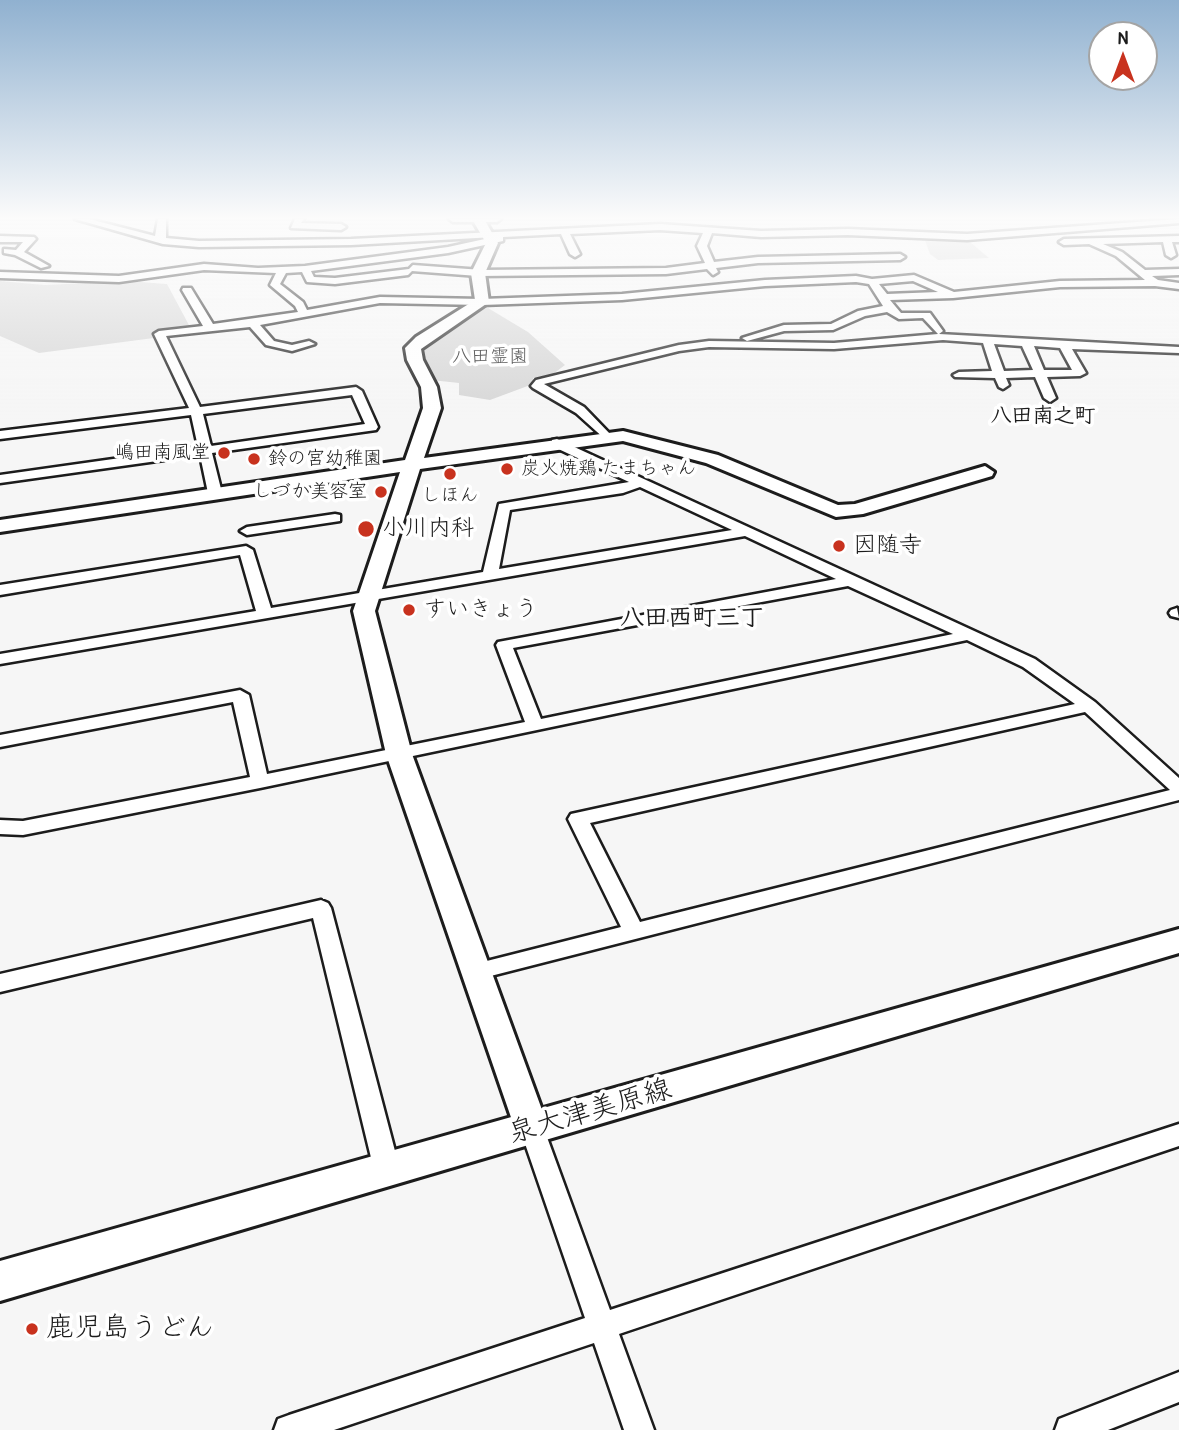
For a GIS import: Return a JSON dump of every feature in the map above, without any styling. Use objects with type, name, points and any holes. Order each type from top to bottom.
[{"type":"main road","name":"泉大津美原線","points":[[0,1282],[1179,941]]},
{"type":"street","points":[[276,286],[299,304],[304,314]]},
{"type":"street","points":[[380,300],[395,286]]},
{"type":"street","points":[[480,286],[482,302]]},
{"type":"street","points":[[215,494],[196,410],[159,334],[253,323],[380,300],[482,302],[622,297],[750,286]]},
{"type":"street","points":[[875,286],[899,316],[926,315],[938,331]]},
{"type":"street","points":[[932,286],[953,295]]},
{"type":"street","points":[[724,344],[784,328],[832,327],[887,303],[1043,286]]},
{"type":"street","points":[[187,290],[210,328]]},
{"type":"street","points":[[482,302],[421,340],[413,348],[415,360],[429,387],[432,408],[366,598],[364,611],[400,754],[639,1430]]},
{"type":"street","points":[[253,323],[270,343],[292,348],[309,344]]},
{"type":"street","points":[[606,436],[580,410],[537,386],[540,382],[679,348],[724,344],[834,346],[943,337],[1139,350],[1179,350]]},
{"type":"street","points":[[987,339],[1001,380]]},
{"type":"street","points":[[1026,341],[1050,398]]},
{"type":"street","points":[[959,375],[1001,380],[1041,374],[1080,373],[1063,343]]},
{"type":"street","points":[[0,435],[356,391],[372,427],[0,479]]},
{"type":"street","points":[[0,526],[606,436],[623,436],[712,459],[836,510],[856,510],[985,472]]},
{"type":"street","points":[[557,443],[848,581],[1029,663],[1089,706],[1179,788]]},
{"type":"street","points":[[490,576],[504,507],[623,489],[640,482]]},
{"type":"street","points":[[265,613],[246,550],[249,544],[246,526],[335,518]]},
{"type":"street","points":[[0,659],[744,532]]},
{"type":"street","points":[[0,590],[246,550]]},
{"type":"street","points":[[535,726],[504,645],[848,581]]},
{"type":"street","points":[[0,827],[23,828],[260,782],[969,635]]},
{"type":"street","points":[[0,741],[240,695],[260,782]]},
{"type":"street","points":[[634,932],[578,819],[1089,706]]},
{"type":"street","points":[[475,972],[1179,794]]},
{"type":"street","points":[[0,983],[321,908],[387,1170]]},
{"type":"street","points":[[289,1430],[1179,1135]]},
{"type":"street","points":[[1088,1427],[1179,1387]]},
{"type":"green space","points":[[0,286],[168,286],[190,327],[154,333],[154,338],[39,353],[0,336]]},
{"type":"green space","name":"八田霊園","points":[[488,308],[528,332],[565,365],[553,374],[533,378],[533,384],[490,400],[459,395],[459,383],[431,380],[422,346],[476,310]]},
{"type":"place","name":"嶋田南風堂","points":[[224,453]]},
{"type":"place","name":"鈴の宮幼稚園","points":[[254,459]]},
{"type":"place","name":"炭火焼鶏 たまちゃん","points":[[507,469]]},
{"type":"place","name":"しほん","points":[[450,474]]},
{"type":"place","name":"しづか美容室","points":[[381,492]]},
{"type":"place","name":"小川内科","points":[[366,529]]},
{"type":"place","name":"因随寺","points":[[839,546]]},
{"type":"place","name":"すいきょう","points":[[409,610]]},
{"type":"place","name":"鹿児島うどん","points":[[32,1329]]},
{"type":"district","name":"八田南之町","points":[[1043,416]]},
{"type":"district","name":"八田西町三丁","points":[[692,619]]}]
